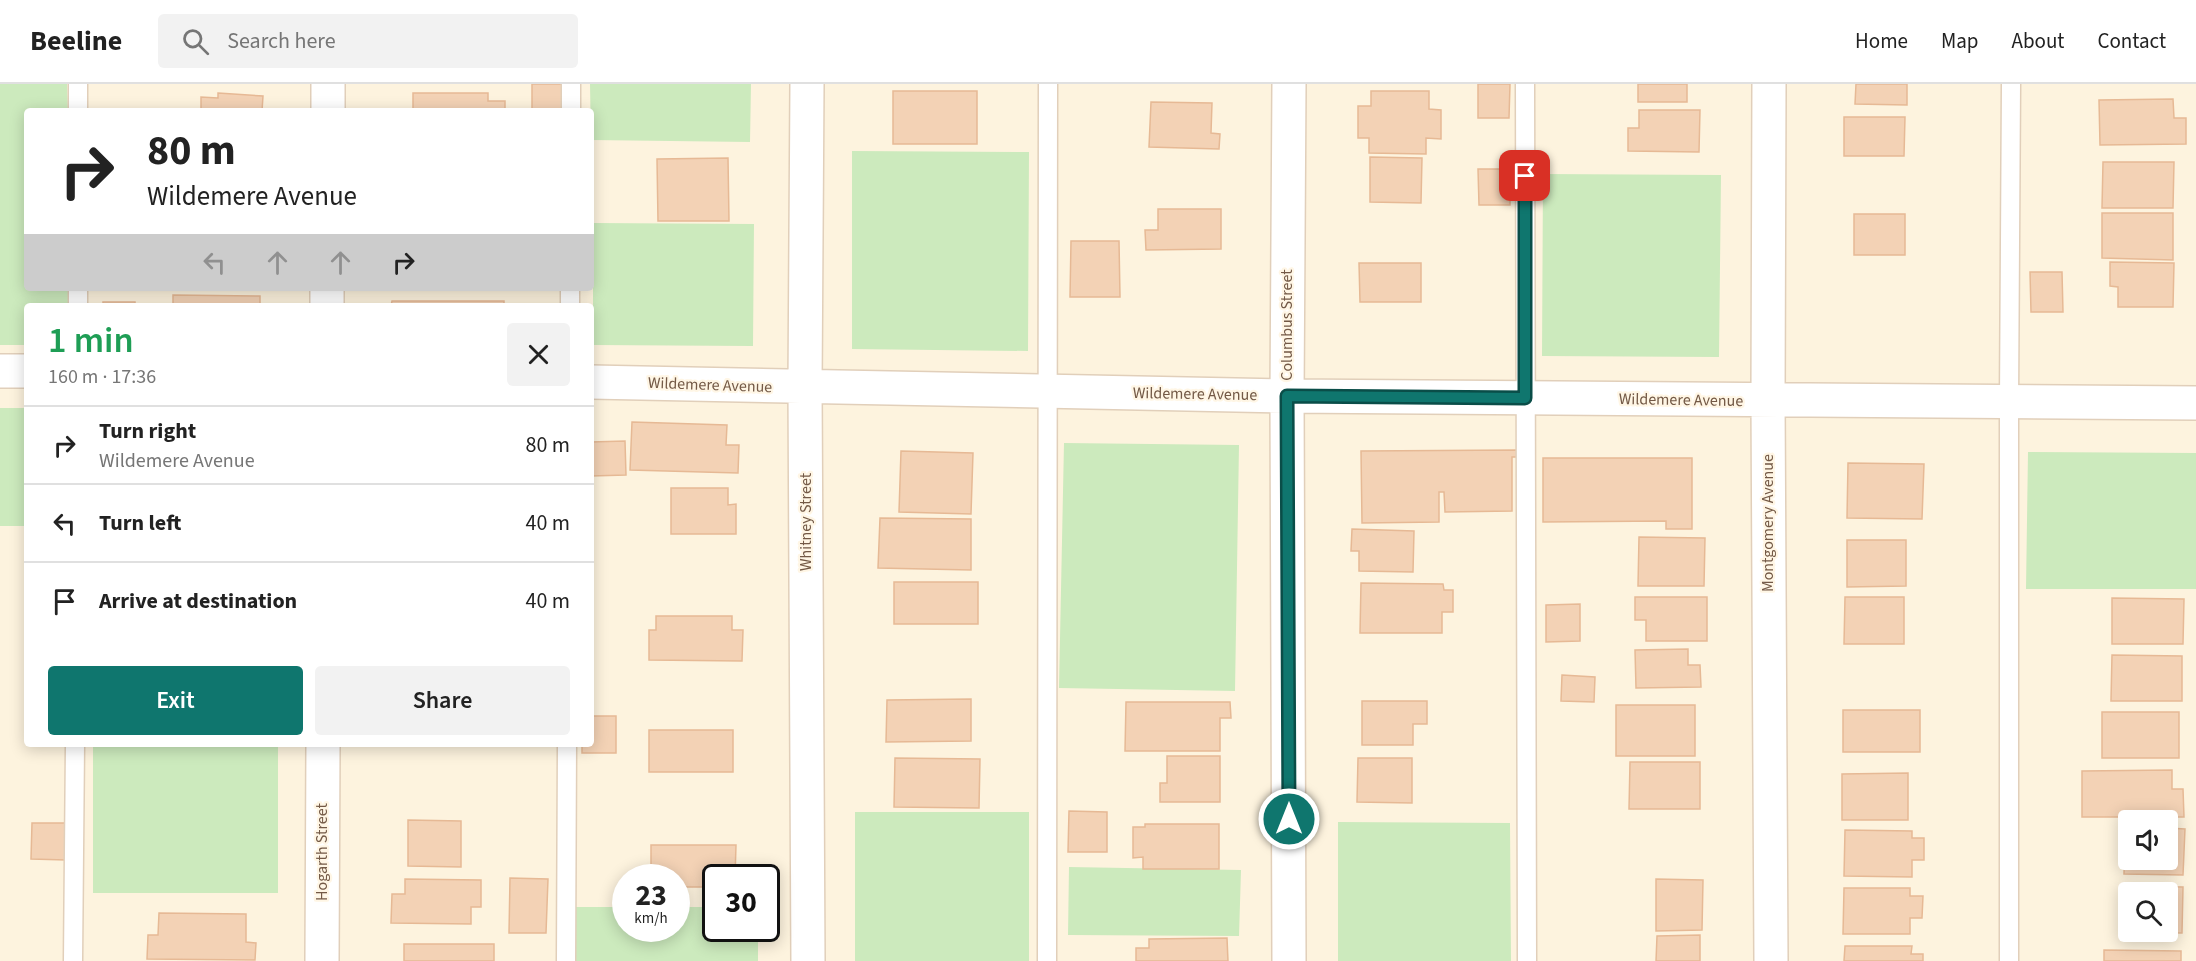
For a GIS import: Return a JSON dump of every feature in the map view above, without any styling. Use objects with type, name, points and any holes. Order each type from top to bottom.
[{"type":"street","points":[[328,84],[328,108]]},
{"type":"street","name":"Whitney Street","points":[[807,84],[805,387],[808,961]]},
{"type":"street","name":"Columbus Street","points":[[1289,84],[1287,396],[1289,961]]},
{"type":"street","name":"Montgomery Avenue","points":[[1769,84],[1771,961]]},
{"type":"street","points":[[0,371],[24,371]]},
{"type":"street","name":"Wildemere Avenue","points":[[594,382],[1287,396],[2196,403]]},
{"type":"street","name":"Hogarth Street","points":[[321,961],[323,747]]},
{"type":"lane","points":[[78,84],[78,108]]},
{"type":"lane","points":[[571,84],[571,108]]},
{"type":"lane","points":[[1047,961],[1048,84]]},
{"type":"lane","points":[[1526,84],[1527,961]]},
{"type":"lane","points":[[2009,961],[2008,401],[2011,84]]},
{"type":"lane","points":[[73,961],[75,747]]},
{"type":"lane","points":[[566,961],[567,747]]},
{"type":"green space","points":[[0,84],[67,84],[68,108],[24,108],[24,291],[69,291],[69,303],[24,303],[24,345],[0,345]]},
{"type":"green space","points":[[590,84],[751,84],[750,142],[594,140],[594,108],[590,108]]},
{"type":"green space","points":[[852,151],[1029,152],[1028,351],[852,349]]},
{"type":"green space","points":[[1543,174],[1721,175],[1719,357],[1542,356]]},
{"type":"green space","points":[[594,223],[754,224],[753,346],[594,345]]},
{"type":"green space","points":[[0,408],[24,408],[24,526],[0,526]]},
{"type":"green space","points":[[1064,443],[1239,445],[1235,691],[1059,688]]},
{"type":"green space","points":[[2028,452],[2196,453],[2196,589],[2026,589]]},
{"type":"green space","points":[[93,747],[278,747],[278,893],[93,893]]},
{"type":"green space","points":[[855,812],[1029,812],[1029,961],[855,961]]},
{"type":"green space","points":[[1338,822],[1510,823],[1511,961],[1338,961]]},
{"type":"green space","points":[[1069,867],[1241,870],[1239,936],[1068,935]]},
{"type":"green space","points":[[576,907],[612,907],[612,942],[690,942],[690,907],[702,907],[702,942],[758,942],[758,961],[576,961]]},
{"type":"building","points":[[532,84],[563,84],[563,108],[532,108]]},
{"type":"building","points":[[1478,84],[1510,84],[1509,118],[1478,118]]},
{"type":"building","points":[[1638,84],[1687,84],[1687,102],[1638,102]]},
{"type":"building","points":[[1856,84],[1907,84],[1907,105],[1855,104]]},
{"type":"building","points":[[893,91],[977,91],[977,144],[893,144]]},
{"type":"building","points":[[1371,91],[1429,91],[1429,109],[1441,110],[1441,139],[1426,138],[1426,154],[1369,153],[1369,138],[1358,138],[1358,106],[1371,106]]},
{"type":"building","points":[[218,93],[263,96],[262,108],[201,108],[201,97],[218,98]]},
{"type":"building","points":[[413,93],[488,93],[488,101],[505,101],[505,108],[413,108]]},
{"type":"building","points":[[2173,99],[2174,118],[2186,118],[2186,144],[2100,145],[2099,100]]},
{"type":"building","points":[[1151,102],[1212,103],[1211,133],[1220,134],[1219,149],[1149,147]]},
{"type":"building","points":[[1639,110],[1700,110],[1699,152],[1628,151],[1628,128],[1639,128]]},
{"type":"building","points":[[1844,117],[1905,117],[1904,156],[1844,156]]},
{"type":"building","points":[[1370,157],[1422,158],[1421,203],[1370,202]]},
{"type":"building","points":[[728,158],[729,221],[658,221],[657,159]]},
{"type":"building","points":[[2103,162],[2174,162],[2173,208],[2102,208]]},
{"type":"building","points":[[1478,169],[1510,169],[1510,205],[1479,205]]},
{"type":"building","points":[[1158,209],[1221,209],[1221,249],[1146,250],[1145,230],[1158,230]]},
{"type":"building","points":[[2102,213],[2173,213],[2173,260],[2102,258]]},
{"type":"building","points":[[1854,214],[1905,214],[1905,255],[1854,255]]},
{"type":"building","points":[[1071,241],[1119,241],[1120,297],[1070,297]]},
{"type":"building","points":[[2110,262],[2174,263],[2173,307],[2118,307],[2118,287],[2110,286]]},
{"type":"building","points":[[1359,263],[1421,263],[1421,302],[1360,302]]},
{"type":"building","points":[[2030,272],[2062,272],[2063,312],[2031,312]]},
{"type":"building","points":[[173,295],[260,296],[260,303],[173,303]]},
{"type":"building","points":[[392,301],[504,301],[504,303],[392,303]]},
{"type":"building","points":[[103,302],[135,302],[135,303]]},
{"type":"building","points":[[632,422],[727,425],[726,445],[739,445],[738,473],[630,470]]},
{"type":"building","points":[[625,441],[626,475],[594,476],[594,442]]},
{"type":"building","points":[[1517,450],[1517,457],[1512,457],[1512,511],[1445,512],[1444,492],[1439,492],[1439,522],[1362,523],[1361,451]]},
{"type":"building","points":[[901,451],[973,453],[971,514],[899,512]]},
{"type":"building","points":[[1543,458],[1692,458],[1692,529],[1666,529],[1666,521],[1543,522]]},
{"type":"building","points":[[1848,463],[1924,464],[1922,519],[1847,518]]},
{"type":"building","points":[[671,488],[728,488],[728,505],[736,504],[736,534],[671,534]]},
{"type":"building","points":[[880,518],[971,519],[971,570],[878,568]]},
{"type":"building","points":[[1352,529],[1414,531],[1413,572],[1359,571],[1359,551],[1351,551]]},
{"type":"building","points":[[1639,537],[1705,538],[1704,586],[1638,586]]},
{"type":"building","points":[[1847,540],[1906,540],[1906,586],[1847,587]]},
{"type":"building","points":[[894,582],[978,582],[978,624],[894,624]]},
{"type":"building","points":[[1361,583],[1443,584],[1444,590],[1453,590],[1453,612],[1442,612],[1442,633],[1360,633]]},
{"type":"building","points":[[1635,597],[1707,597],[1707,641],[1646,641],[1646,620],[1635,620]]},
{"type":"building","points":[[1845,597],[1904,597],[1904,644],[1844,644]]},
{"type":"building","points":[[2112,598],[2184,599],[2183,644],[2112,644]]},
{"type":"building","points":[[1580,604],[1580,641],[1546,642],[1546,605]]},
{"type":"building","points":[[656,616],[732,616],[732,630],[743,630],[742,661],[649,660],[649,630],[656,630]]},
{"type":"building","points":[[1688,649],[1688,665],[1700,665],[1701,687],[1636,688],[1635,650]]},
{"type":"building","points":[[2112,655],[2182,656],[2182,701],[2111,701]]},
{"type":"building","points":[[1562,675],[1595,677],[1594,702],[1561,701]]},
{"type":"building","points":[[971,699],[971,741],[886,742],[887,700]]},
{"type":"building","points":[[1362,701],[1427,701],[1427,724],[1413,724],[1413,745],[1362,745]]},
{"type":"building","points":[[1126,702],[1230,702],[1231,718],[1220,718],[1220,751],[1125,751]]},
{"type":"building","points":[[1616,705],[1695,705],[1695,756],[1616,756]]},
{"type":"building","points":[[1843,710],[1920,710],[1920,752],[1843,752]]},
{"type":"building","points":[[2102,712],[2179,712],[2179,758],[2102,758]]},
{"type":"building","points":[[594,716],[616,716],[616,753],[582,753],[582,747],[594,747]]},
{"type":"building","points":[[649,730],[733,730],[733,772],[649,772]]},
{"type":"building","points":[[1167,756],[1220,756],[1220,802],[1160,802],[1160,783],[1167,783]]},
{"type":"building","points":[[895,758],[980,759],[979,808],[894,807]]},
{"type":"building","points":[[1358,758],[1412,758],[1412,803],[1357,802]]},
{"type":"building","points":[[1630,762],[1700,762],[1700,809],[1629,809]]},
{"type":"building","points":[[2172,770],[2172,789],[2183,789],[2184,817],[2178,817],[2178,810],[2118,810],[2118,817],[2082,817],[2082,771]]},
{"type":"building","points":[[1908,773],[1908,820],[1842,820],[1842,774]]},
{"type":"building","points":[[1069,811],[1107,812],[1107,852],[1068,852]]},
{"type":"building","points":[[408,820],[461,821],[461,867],[408,866]]},
{"type":"building","points":[[32,823],[66,823],[66,860],[31,859]]},
{"type":"building","points":[[1145,824],[1219,824],[1219,869],[1143,869],[1143,857],[1133,858],[1133,827],[1145,827]]},
{"type":"building","points":[[2178,829],[2185,829],[2183,875],[2124,874],[2124,870],[2178,870]]},
{"type":"building","points":[[1845,830],[1912,831],[1912,838],[1924,838],[1924,860],[1912,860],[1912,877],[1844,876]]},
{"type":"building","points":[[651,845],[736,845],[735,864],[702,864],[702,887],[690,887],[690,864],[651,864]]},
{"type":"building","points":[[510,878],[548,879],[546,933],[509,933]]},
{"type":"building","points":[[405,879],[481,880],[481,907],[471,907],[471,924],[391,923],[392,894],[405,894]]},
{"type":"building","points":[[1656,879],[1703,880],[1702,930],[1656,931]]},
{"type":"building","points":[[2178,887],[2183,887],[2182,933],[2178,933]]},
{"type":"building","points":[[1844,888],[1910,888],[1910,896],[1923,896],[1922,918],[1910,918],[1910,934],[1843,934]]},
{"type":"building","points":[[159,913],[246,914],[246,942],[256,943],[255,960],[147,959],[148,935],[158,935]]},
{"type":"building","points":[[1700,935],[1700,961],[1656,961],[1657,936]]},
{"type":"building","points":[[1227,938],[1228,961],[1136,961],[1136,948],[1149,948],[1149,939]]},
{"type":"building","points":[[404,944],[494,944],[494,961],[404,961]]},
{"type":"building","points":[[1845,946],[1912,946],[1911,954],[1923,954],[1923,961],[1844,961]]},
{"type":"building","points":[[2104,950],[2181,951],[2181,961],[2104,961]]},
{"type":"route","points":[[1289,819],[1287,396],[1525,398],[1525,176]]}]
